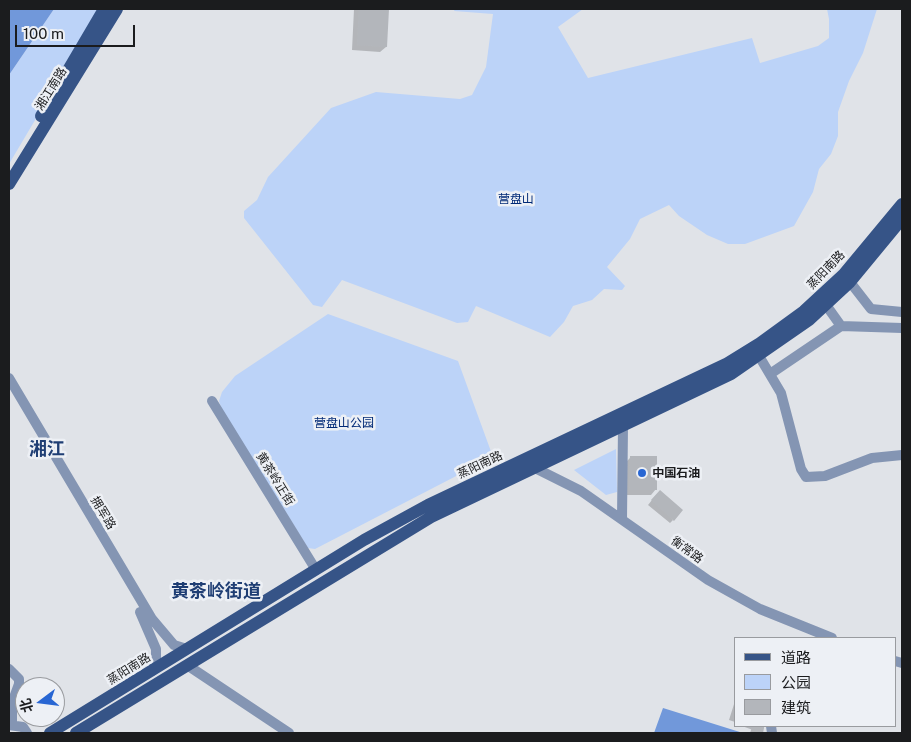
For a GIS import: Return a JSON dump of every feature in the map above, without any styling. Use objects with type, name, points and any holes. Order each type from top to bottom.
[{"type":"main road","name":"湘江南路","points":[[9,170],[104,9]]},
{"type":"main road","name":"湘江南路","points":[[9,184],[117,9]]},
{"type":"main road","name":"蒸阳南路","points":[[50,733],[316,570],[428,505],[726,364],[760,343],[804,311],[843,275],[902,204]]},
{"type":"main road","name":"蒸阳南路","points":[[76,733],[432,517],[731,374],[809,320],[826,305],[850,282],[902,219]]},
{"type":"street","points":[[850,282],[871,309],[902,312]]},
{"type":"street","points":[[826,305],[841,326]]},
{"type":"street","points":[[770,374],[841,326],[902,328]]},
{"type":"street","points":[[759,356],[782,393],[801,469],[806,477],[825,476],[872,458],[902,455]]},
{"type":"street","name":"拥军路","points":[[9,378],[152,619],[174,645],[187,649]]},
{"type":"street","name":"拥军路","points":[[9,389],[146,621],[156,649],[156,660],[152,670]]},
{"type":"street","name":"黄茶岭正街","points":[[212,402],[316,570]]},
{"type":"street","points":[[622,519],[623,426]]},
{"type":"street","name":"衡常路","points":[[535,468],[581,491],[708,580],[760,609],[814,635]]},
{"type":"street","points":[[187,665],[289,733]]},
{"type":"street","points":[[9,669],[19,679],[12,703],[10,725],[23,727],[27,733]]},
{"type":"green space","points":[[54,9],[101,9],[9,164],[9,75]]},
{"type":"green space","name":"营盘山","points":[[455,9],[583,9],[558,27],[588,78],[752,38],[760,63],[818,46],[829,38],[827,9],[877,9],[863,53],[849,81],[838,112],[838,136],[831,154],[819,169],[813,192],[794,226],[745,244],[728,244],[707,235],[679,216],[669,205],[640,219],[630,239],[607,267],[625,286],[622,290],[604,289],[592,300],[573,306],[564,322],[550,337],[476,306],[468,322],[457,323],[342,280],[322,307],[313,305],[244,218],[244,211],[257,200],[268,177],[331,108],[376,92],[460,99],[472,95],[486,67],[493,14],[454,11]]},
{"type":"green space","name":"营盘山公园","points":[[328,314],[458,361],[493,457],[315,549],[308,548],[222,410],[219,401],[222,392],[235,376]]},
{"type":"green space","points":[[616,449],[617,492],[606,495],[574,470]]},
{"type":"water","points":[[9,9],[54,9],[9,75]]},
{"type":"water","points":[[663,708],[743,733],[654,733]]},
{"type":"building","points":[[359,9],[389,9],[387,47],[357,45]]},
{"type":"building","name":"中国石油","points":[[630,456],[657,456],[657,490],[629,490]]},
{"type":"building","points":[[660,490],[683,510],[674,521],[651,500]]},
{"type":"building","points":[[745,727],[764,727],[763,733]]},
{"type":"place","name":"中国石油","points":[[642,473]]},
{"type":"district","name":"湘江","points":[[47,449]]},
{"type":"district","name":"黄茶岭街道","points":[[216,591]]}]
